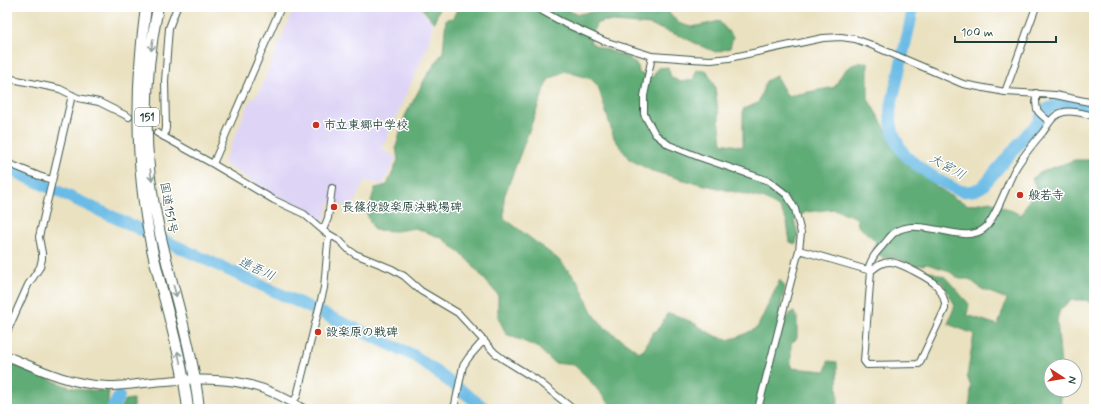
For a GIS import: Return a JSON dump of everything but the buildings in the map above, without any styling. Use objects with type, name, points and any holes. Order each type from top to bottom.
[{"type":"highway","name":"国道151号","points":[[146,7],[139,74],[138,137],[140,162],[147,224],[184,380],[188,409]]},
{"type":"highway","name":"国道151号","points":[[158,7],[151,45],[147,107],[149,161],[158,228],[182,319],[196,380],[199,409]]},
{"type":"street","points":[[164,137],[166,128],[165,81],[169,28],[177,7]]},
{"type":"street","points":[[213,164],[281,7]]},
{"type":"street","points":[[535,7],[562,22],[604,41],[652,56],[692,59],[723,59],[823,38],[841,37],[855,39],[963,84],[1005,92],[1056,95],[1094,103]]},
{"type":"street","points":[[1005,92],[1036,7]]},
{"type":"street","points":[[652,56],[644,96],[644,114],[655,134],[669,145],[769,181],[786,195],[795,209],[801,233],[799,250],[758,409]]},
{"type":"street","points":[[7,78],[60,89],[72,95],[99,102],[129,117]]},
{"type":"street","points":[[1036,93],[1036,108],[1038,113],[1048,121]]},
{"type":"street","points":[[7,332],[28,284],[40,267],[42,253],[39,237],[72,95]]},
{"type":"street","points":[[799,250],[870,270],[879,264],[891,262],[898,263],[937,286],[945,303],[945,309],[919,364],[867,365],[864,360],[870,270],[872,257],[893,233],[904,228],[920,226],[961,234],[974,234],[985,228],[991,220],[1015,170],[1048,121],[1055,115],[1069,111],[1094,116]]},
{"type":"street","points":[[157,133],[274,200],[304,214],[330,236],[339,240],[355,254],[392,269],[404,276],[421,291],[458,313],[495,353],[537,380],[573,409]]},
{"type":"street","points":[[7,163],[52,182]]},
{"type":"street","points":[[323,230],[328,218],[332,188]]},
{"type":"street","points":[[293,402],[297,396],[318,317],[324,288],[328,242],[330,236]]},
{"type":"street","points":[[454,409],[463,366],[484,340]]},
{"type":"street","points":[[7,356],[53,376],[78,383],[108,386],[184,380],[223,380],[252,384],[283,396],[303,409]]},
{"type":"shaded area","name":"市立東郷中学校","points":[[297,7],[419,7],[433,24],[428,45],[382,149],[396,158],[383,184],[365,181],[350,211],[342,204],[329,202],[326,217],[320,222],[303,207],[274,195],[223,163],[250,101],[259,92],[290,17]]},
{"type":"green space","points":[[421,7],[440,7],[434,23]]},
{"type":"green space","points":[[451,7],[560,7],[577,14],[619,8],[660,7],[670,13],[678,23],[691,27],[719,21],[733,37],[730,48],[716,52],[683,37],[650,25],[603,21],[596,24],[590,42],[629,58],[638,66],[639,73],[653,77],[658,68],[668,67],[671,77],[680,82],[693,80],[697,69],[707,71],[715,87],[722,143],[743,147],[743,109],[758,103],[766,81],[776,76],[787,96],[835,87],[847,68],[856,64],[868,62],[868,99],[904,160],[937,187],[969,205],[990,201],[1021,215],[1036,188],[1032,178],[1045,170],[1075,160],[1094,160],[1094,304],[1085,300],[1072,300],[1060,309],[1057,320],[1060,358],[1043,358],[1043,398],[1061,398],[1060,409],[967,409],[970,403],[971,387],[967,376],[974,334],[948,324],[955,305],[942,282],[924,272],[926,270],[945,277],[969,304],[967,315],[998,325],[1007,299],[982,289],[969,279],[960,279],[947,270],[927,264],[916,266],[895,258],[883,258],[873,249],[876,241],[858,226],[857,218],[834,209],[806,212],[794,220],[798,235],[796,244],[790,242],[787,222],[780,208],[765,199],[652,171],[629,159],[614,138],[598,86],[591,79],[565,71],[548,80],[504,197],[504,218],[558,259],[578,281],[592,312],[604,327],[639,352],[643,351],[653,332],[657,331],[667,314],[673,314],[692,322],[713,335],[727,340],[738,337],[757,328],[780,280],[785,287],[779,314],[786,318],[793,311],[797,317],[797,338],[791,344],[791,368],[826,371],[828,361],[837,362],[838,409],[614,409],[585,375],[574,365],[554,363],[537,347],[506,334],[498,317],[498,295],[466,258],[442,238],[415,228],[397,231],[374,230],[367,214],[375,188],[387,185],[398,160],[396,147],[405,116],[426,77],[443,52],[446,19],[453,18],[457,9]]},
{"type":"green space","points":[[7,362],[69,387],[84,390],[109,391],[107,409],[7,409]]},
{"type":"green space","points":[[133,399],[134,409],[120,409],[125,400]]},
{"type":"waterway","name":"大宮川","points":[[912,7],[911,19],[890,111],[892,128],[895,138],[903,152],[913,162],[956,189],[965,191],[978,189],[983,186],[1038,123],[1047,109],[1061,103],[1074,103],[1094,109]]},
{"type":"waterway","name":"連吾川","points":[[7,168],[415,356],[486,409]]},
{"type":"waterway","points":[[112,409],[119,396]]},
{"type":"place","name":"市立東郷中学校","points":[[316,125]]},
{"type":"place","name":"般若寺","points":[[1020,195]]},
{"type":"place","name":"長篠役設楽原決戦場碑","points":[[334,207]]},
{"type":"place","name":"設楽原の戦碑","points":[[318,332]]}]
